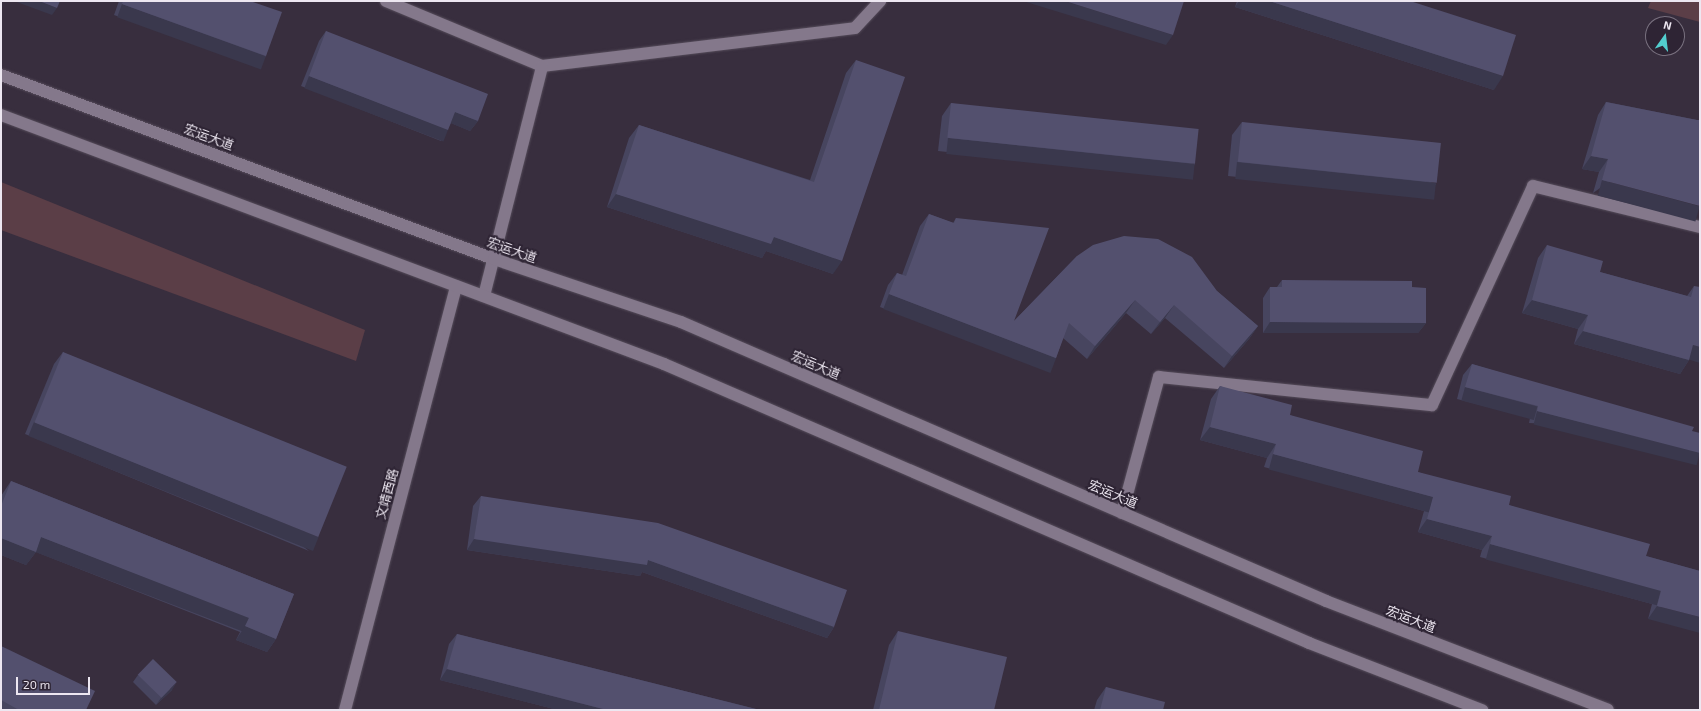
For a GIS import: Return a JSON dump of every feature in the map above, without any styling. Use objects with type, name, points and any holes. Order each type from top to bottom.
[{"type":"main road","points":[[386,1],[542,66],[855,28],[880,1]]},
{"type":"main road","points":[[484,296],[542,66]]},
{"type":"main road","name":"宏运大道","points":[[1,75],[494,259],[681,322],[1326,601],[1608,710]]},
{"type":"main road","points":[[1,115],[664,364],[1309,643],[1482,710]]},
{"type":"main road","points":[[1122,513],[1159,377],[1432,404],[1533,186],[1700,227]]},
{"type":"main road","name":"文靖西路","points":[[345,710],[456,286]]},
{"type":"shaded area","points":[[1651,1],[1700,1],[1700,22],[1685,18],[1685,16],[1678,16],[1648,8]]},
{"type":"shaded area","points":[[1,182],[365,330],[356,361],[1,230]]},
{"type":"building","points":[[39,1],[60,1],[57,8]]},
{"type":"building","points":[[123,1],[250,1],[282,12],[266,56],[122,4]]},
{"type":"building","points":[[1065,1],[1184,1],[1173,35]]},
{"type":"building","points":[[1269,1],[1410,1],[1516,35],[1503,76]]},
{"type":"building","points":[[326,31],[488,94],[478,121],[455,112],[448,130],[309,76]]},
{"type":"building","points":[[856,60],[905,77],[842,261],[774,237],[771,244],[616,194],[639,125],[814,182]]},
{"type":"building","points":[[1606,102],[1700,120],[1700,206],[1602,180],[1608,159],[1591,156]]},
{"type":"building","points":[[951,103],[1199,129],[1195,164],[947,138]]},
{"type":"building","points":[[1242,122],[1441,143],[1437,183],[1238,162]]},
{"type":"building","points":[[929,214],[954,223],[956,218],[1049,228],[1014,321],[1077,256],[1093,245],[1124,236],[1158,239],[1192,257],[1217,291],[1258,326],[1232,356],[1174,305],[1160,322],[1135,300],[1095,346],[1069,323],[1056,358],[889,294],[897,273],[906,276]]},
{"type":"building","points":[[1547,245],[1603,261],[1600,272],[1691,297],[1694,286],[1700,287],[1700,347],[1693,345],[1689,360],[1583,331],[1588,315],[1532,300]]},
{"type":"building","points":[[1282,280],[1412,281],[1412,287],[1426,288],[1426,323],[1270,322],[1270,287],[1282,287]]},
{"type":"building","points":[[63,352],[347,467],[318,537],[35,422]]},
{"type":"building","points":[[1472,364],[1694,427],[1692,431],[1700,433],[1700,453],[1537,411],[1538,406],[1465,387]]},
{"type":"building","points":[[1220,386],[1292,405],[1290,415],[1423,451],[1418,472],[1511,496],[1509,505],[1650,544],[1646,556],[1700,571],[1700,617],[1657,606],[1661,591],[1490,544],[1492,536],[1427,519],[1433,497],[1273,454],[1276,444],[1210,427]]},
{"type":"building","points":[[11,481],[294,594],[276,639],[245,626],[249,618],[41,537],[36,552],[1,538],[1,506]]},
{"type":"building","points":[[481,496],[658,523],[847,590],[834,627],[648,560],[647,565],[474,539]]},
{"type":"building","points":[[898,631],[1007,657],[994,710],[879,710]]},
{"type":"building","points":[[457,634],[760,710],[607,710],[447,669]]},
{"type":"building","points":[[1,646],[95,691],[86,710],[19,710],[1,700]]},
{"type":"building","points":[[153,659],[177,682],[161,698],[138,675]]},
{"type":"building","points":[[1106,687],[1165,702],[1163,710],[1100,710]]}]
